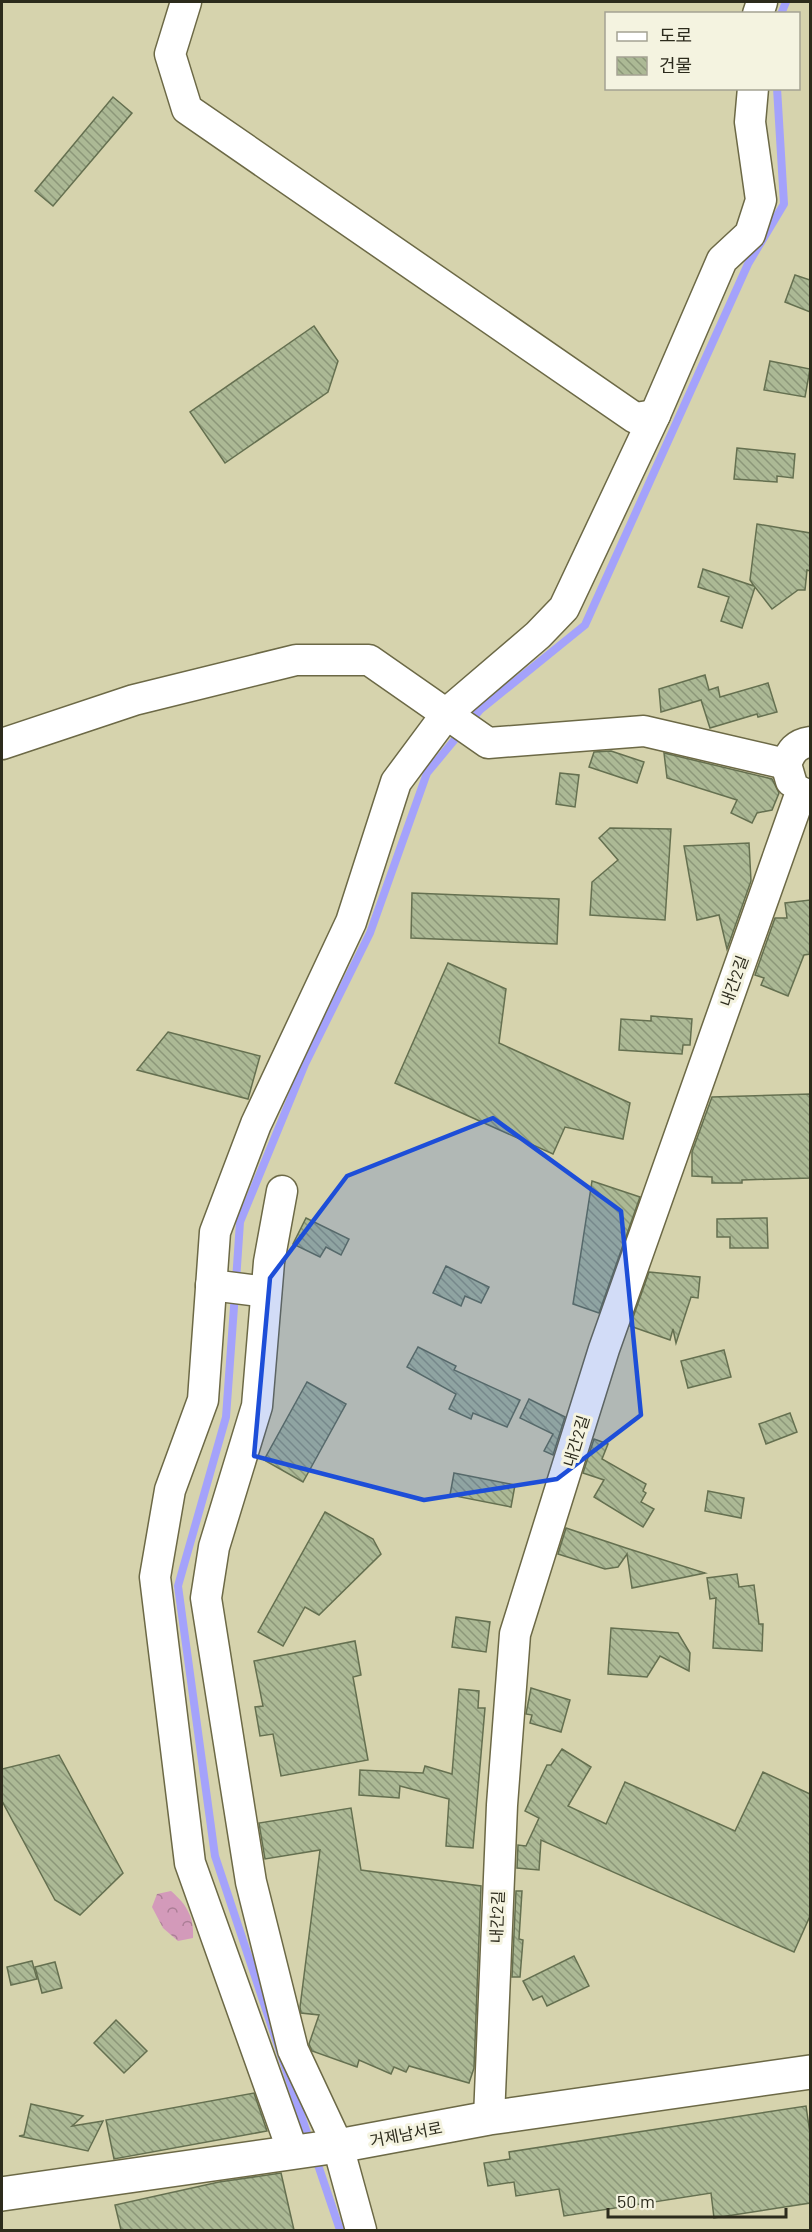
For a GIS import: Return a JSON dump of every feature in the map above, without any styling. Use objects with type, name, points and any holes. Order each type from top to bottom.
[{"type":"main road","name":"거제남서로","points":[[2,2194],[338,2146],[489,2118],[810,2072]]},
{"type":"lane","points":[[186,2],[170,54],[187,109],[635,418],[655,415]]},
{"type":"lane","points":[[293,2152],[190,1863],[155,1577],[170,1490],[203,1400],[215,1232],[256,1124],[351,922],[396,782],[448,712],[538,635],[564,608],[655,415],[722,260],[750,234],[761,201],[750,122],[753,90]]},
{"type":"lane","points":[[2,744],[134,700],[296,660],[369,660],[448,712],[488,742],[644,731],[786,764]]},
{"type":"lane","points":[[806,793],[791,780],[786,764],[797,746],[810,742]]},
{"type":"lane","name":"내간2길","points":[[489,2118],[502,1805],[515,1634],[604,1349],[806,793]]},
{"type":"lane","points":[[282,1191],[269,1262],[257,1406],[214,1547],[207,1598],[251,1882],[293,2050],[338,2146],[361,2230]]},
{"type":"lane","points":[[212,1286],[266,1292]]},
{"type":"highlighted area","points":[[493,1118],[621,1211],[641,1415],[557,1479],[424,1500],[254,1456],[270,1278],[347,1176]]},
{"type":"green space","points":[[171,1891],[188,1912],[193,1938],[178,1941],[163,1928],[152,1907],[157,1894]]},
{"type":"building","points":[[113,97],[132,113],[53,206],[35,191]]},
{"type":"building","points":[[795,275],[810,280],[810,312],[785,302]]},
{"type":"building","points":[[314,326],[338,361],[328,392],[225,463],[190,412]]},
{"type":"building","points":[[770,361],[810,369],[805,397],[764,390]]},
{"type":"building","points":[[737,448],[795,454],[793,478],[777,476],[777,482],[734,479]]},
{"type":"building","points":[[757,524],[810,533],[810,571],[807,570],[805,590],[798,590],[772,609],[755,587],[742,628],[721,621],[729,597],[698,587],[703,569],[754,586],[750,580]]},
{"type":"building","points":[[705,675],[709,690],[718,687],[720,697],[768,683],[777,712],[758,717],[757,714],[710,728],[701,700],[661,712],[659,689]]},
{"type":"building","points":[[611,751],[644,762],[637,783],[589,767],[594,752]]},
{"type":"building","points":[[664,753],[772,779],[779,793],[772,810],[757,813],[752,823],[731,813],[737,800],[667,778]]},
{"type":"building","points":[[560,773],[579,775],[575,807],[556,804]]},
{"type":"building","points":[[610,828],[671,829],[665,920],[590,915],[592,882],[618,860],[599,838]]},
{"type":"building","points":[[749,843],[751,881],[727,949],[719,915],[697,920],[684,846]]},
{"type":"building","points":[[412,893],[559,899],[557,944],[411,938]]},
{"type":"building","points":[[810,900],[810,954],[804,955],[788,996],[761,985],[764,978],[755,975],[775,918],[787,918],[785,903]]},
{"type":"building","points":[[448,963],[506,989],[499,1043],[630,1103],[623,1139],[565,1127],[553,1154],[395,1083]]},
{"type":"building","points":[[651,1016],[692,1019],[690,1045],[683,1045],[682,1054],[619,1050],[621,1019],[651,1021]]},
{"type":"building","points":[[168,1032],[260,1056],[248,1099],[137,1070]]},
{"type":"building","points":[[810,1094],[810,1178],[712,1183],[712,1177],[692,1176],[692,1152],[712,1097]]},
{"type":"building","points":[[592,1181],[640,1197],[599,1313],[573,1304]]},
{"type":"building","points":[[306,1218],[349,1239],[341,1255],[326,1247],[320,1257],[293,1244]]},
{"type":"building","points":[[767,1218],[768,1248],[730,1248],[730,1237],[717,1237],[717,1219]]},
{"type":"building","points":[[446,1266],[489,1287],[481,1303],[465,1296],[461,1306],[433,1293]]},
{"type":"building","points":[[649,1272],[700,1277],[698,1298],[691,1297],[676,1343],[673,1329],[670,1340],[630,1326]]},
{"type":"building","points":[[418,1347],[456,1366],[454,1370],[520,1400],[507,1427],[473,1413],[471,1419],[449,1409],[456,1394],[407,1367]]},
{"type":"building","points":[[724,1350],[731,1377],[688,1388],[681,1361]]},
{"type":"building","points":[[307,1382],[346,1404],[303,1482],[264,1460]]},
{"type":"building","points":[[529,1399],[565,1417],[553,1455],[544,1451],[553,1434],[520,1418]]},
{"type":"building","points":[[790,1413],[797,1432],[766,1444],[759,1424]]},
{"type":"building","points":[[594,1439],[608,1444],[602,1459],[646,1484],[643,1491],[646,1493],[641,1502],[654,1509],[643,1527],[594,1497],[604,1480],[583,1473]]},
{"type":"building","points":[[454,1473],[515,1485],[511,1507],[450,1495]]},
{"type":"building","points":[[708,1491],[744,1498],[741,1518],[705,1511]]},
{"type":"building","points":[[325,1512],[373,1539],[381,1554],[319,1615],[305,1607],[283,1646],[258,1632]]},
{"type":"building","points":[[566,1528],[705,1573],[632,1588],[627,1554],[618,1567],[605,1569],[558,1554]]},
{"type":"building","points":[[737,1574],[739,1587],[754,1585],[759,1624],[763,1624],[762,1651],[713,1648],[716,1598],[710,1599],[707,1578]]},
{"type":"building","points":[[456,1617],[490,1622],[486,1652],[452,1647]]},
{"type":"building","points":[[611,1628],[678,1633],[690,1653],[689,1671],[660,1656],[647,1677],[608,1674]]},
{"type":"building","points":[[355,1641],[361,1675],[353,1677],[368,1760],[281,1776],[273,1734],[260,1736],[255,1707],[263,1706],[254,1661]]},
{"type":"building","points":[[531,1688],[570,1700],[561,1732],[530,1723],[532,1715],[526,1714]]},
{"type":"building","points":[[459,1689],[479,1691],[478,1708],[485,1708],[473,1848],[446,1846],[449,1799],[400,1786],[399,1798],[359,1795],[360,1770],[423,1773],[425,1766],[452,1774]]},
{"type":"building","points":[[562,1749],[591,1767],[568,1806],[606,1824],[625,1782],[735,1831],[763,1772],[810,1794],[810,1916],[794,1952],[541,1840],[539,1870],[517,1868],[518,1845],[526,1846],[539,1818],[525,1811],[547,1765],[551,1765]]},
{"type":"building","points":[[59,1755],[123,1873],[80,1915],[55,1900],[2,1801],[2,1769]]},
{"type":"building","points":[[351,1808],[361,1870],[481,1886],[474,2068],[469,2083],[409,2066],[406,2072],[394,2067],[391,2074],[359,2060],[357,2067],[312,2051],[309,2044],[319,2015],[301,2013],[300,2007],[320,1850],[265,1859],[259,1823]]},
{"type":"building","points":[[516,1891],[522,1891],[519,1939],[523,1940],[520,1977],[512,1977]]},
{"type":"building","points":[[574,1956],[589,1986],[547,2006],[542,1996],[533,2000],[523,1981]]},
{"type":"building","points":[[32,1961],[37,1979],[11,1985],[7,1967]]},
{"type":"building","points":[[55,1962],[62,1988],[42,1993],[35,1967]]},
{"type":"building","points":[[116,2020],[147,2051],[124,2073],[94,2043]]},
{"type":"building","points":[[254,2093],[267,2131],[114,2159],[106,2120]]},
{"type":"building","points":[[31,2104],[83,2116],[72,2126],[103,2121],[88,2151],[19,2136],[24,2135]]},
{"type":"building","points":[[806,2106],[810,2133],[810,2203],[714,2218],[711,2193],[564,2216],[559,2189],[516,2196],[514,2182],[488,2186],[484,2163],[510,2159],[509,2152]]},
{"type":"building","points":[[281,2173],[294,2230],[121,2230],[115,2205],[219,2182]]},
{"type":"waterway","points":[[782,12],[786,2]]},
{"type":"waterway","points":[[469,723],[480,710],[585,625],[748,264],[784,204],[777,90]]},
{"type":"waterway","points":[[236,1281],[240,1222],[305,1064],[370,933],[427,773],[461,732]]},
{"type":"waterway","points":[[235,1293],[226,1417],[178,1586],[215,1856],[310,2142]]},
{"type":"waterway","points":[[315,2156],[340,2230]]}]
